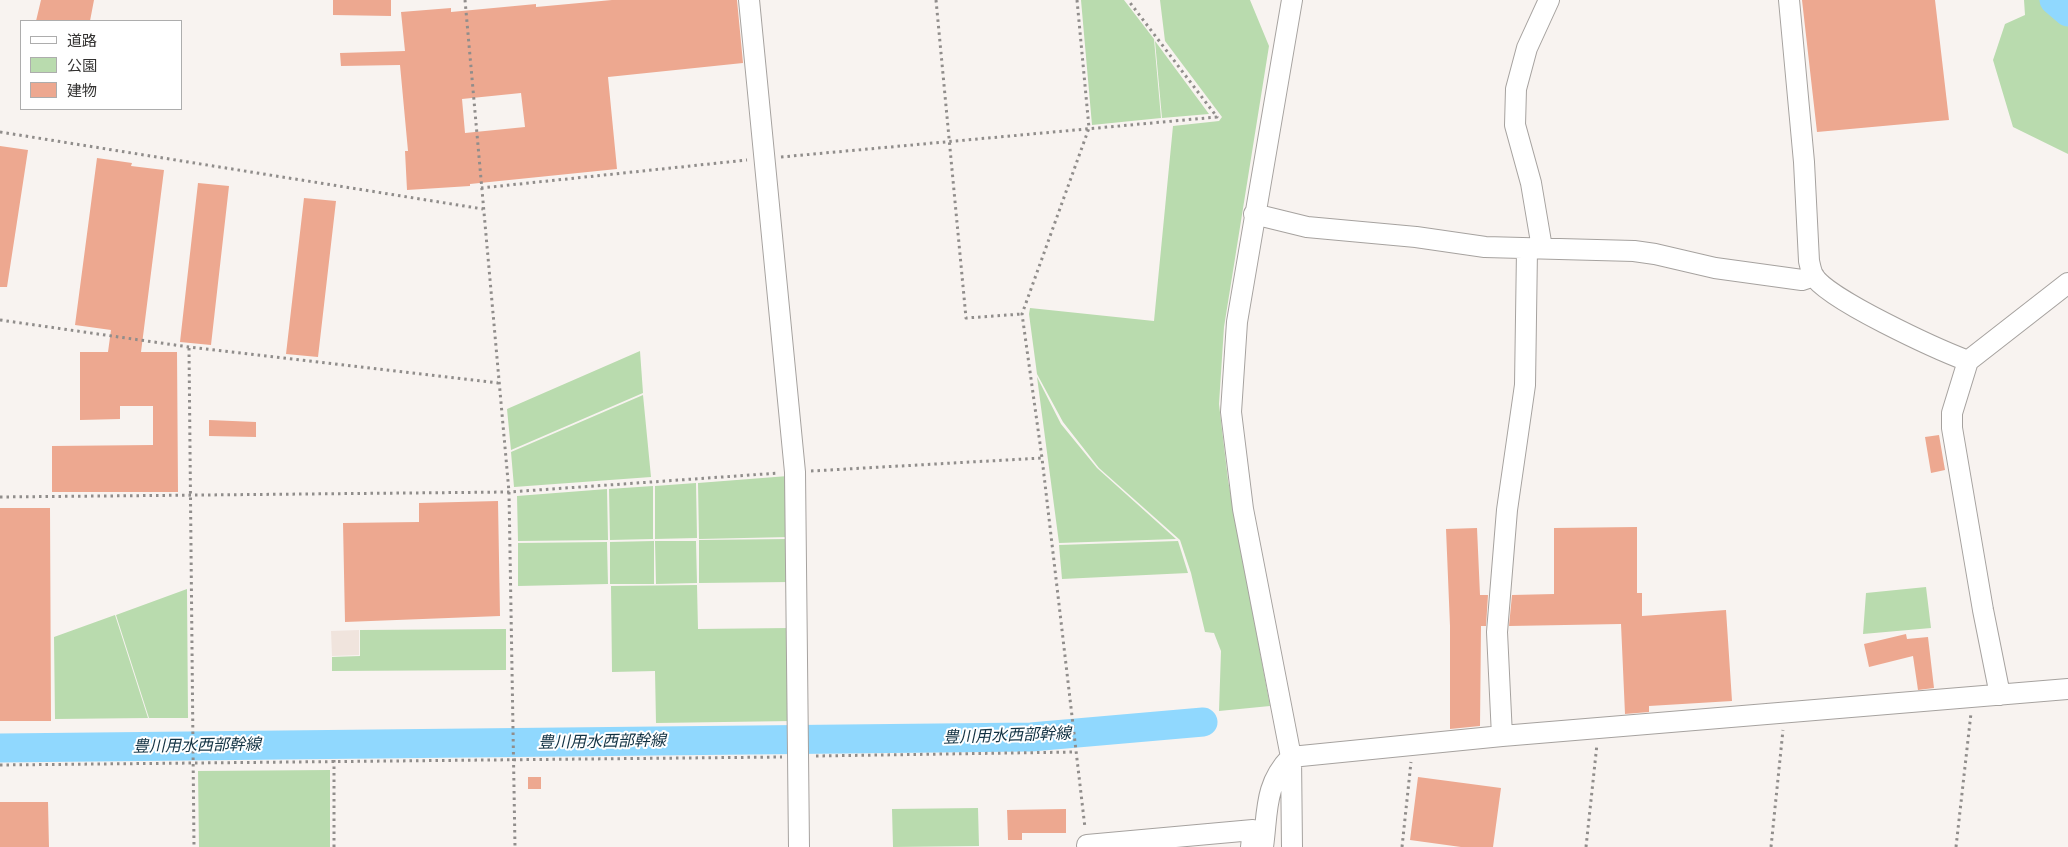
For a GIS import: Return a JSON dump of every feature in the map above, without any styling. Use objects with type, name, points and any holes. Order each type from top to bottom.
[{"type":"street","points":[[749,0],[795,472],[799,847]]},
{"type":"street","points":[[1292,0],[1237,322],[1232,412],[1243,509],[1291,757],[1292,847]]},
{"type":"street","points":[[1502,736],[1497,632],[1507,510],[1525,385],[1534,249],[1531,183],[1516,125],[1516,89],[1527,48],[1549,0]]},
{"type":"street","points":[[1789,0],[1804,162],[1809,261],[1814,276],[1831,292],[1875,317],[1932,347],[1968,361]]},
{"type":"street","points":[[1254,214],[1307,227],[1416,237],[1485,246],[1655,254],[1715,268],[1802,280],[1814,276]]},
{"type":"street","points":[[2000,695],[1983,610],[1952,428],[1952,413],[1968,361],[2068,283]]},
{"type":"street","points":[[1263,847],[1273,781],[1278,770],[1291,757],[1502,736],[2068,690]]},
{"type":"street","points":[[1087,845],[1253,830],[1251,847]]},
{"type":"path","points":[[465,0],[498,383],[510,492],[514,847]]},
{"type":"path","points":[[936,0],[966,318],[1022,314]]},
{"type":"path","points":[[1077,0],[1089,128],[1022,314],[1042,458],[1087,845]]},
{"type":"path","points":[[481,188],[949,140],[1217,117],[1128,0]]},
{"type":"path","points":[[0,132],[483,210]]},
{"type":"path","points":[[0,320],[189,348],[498,383]]},
{"type":"path","points":[[189,348],[194,847]]},
{"type":"path","points":[[0,497],[510,492],[795,472],[1042,458]]},
{"type":"path","points":[[1956,847],[1971,717],[1970,698]]},
{"type":"path","points":[[1771,847],[1784,714]]},
{"type":"path","points":[[1586,847],[1599,729]]},
{"type":"path","points":[[1402,847],[1412,744]]},
{"type":"path","points":[[0,765],[334,760],[514,760],[797,746],[1075,752]]},
{"type":"path","points":[[334,760],[334,847]]},
{"type":"shaded area","points":[[359,630],[359,655],[332,656],[331,631]]},
{"type":"green space","points":[[1081,0],[1124,0],[1154,39],[1161,118],[1092,125]]},
{"type":"green space","points":[[1160,0],[1250,0],[1269,46],[1224,327],[1219,404],[1228,480],[1270,706],[1219,711],[1221,651],[1214,633],[1205,632],[1191,573],[1180,540],[1099,468],[1063,422],[1037,374],[1029,314],[1030,308],[1154,321],[1173,126],[1219,121],[1222,117],[1165,41]]},
{"type":"green space","points":[[2024,0],[2068,0],[2068,154],[2013,127],[1993,60],[2005,24],[2025,15]]},
{"type":"green space","points":[[1155,41],[1209,114],[1162,118]]},
{"type":"green space","points":[[640,351],[643,393],[511,450],[507,409]]},
{"type":"green space","points":[[1037,377],[1061,424],[1097,468],[1176,539],[1059,543]]},
{"type":"green space","points":[[643,395],[651,477],[514,487],[511,452]]},
{"type":"green space","points":[[788,476],[789,537],[699,539],[698,483]]},
{"type":"green space","points":[[696,483],[697,538],[655,539],[655,486]]},
{"type":"green space","points":[[653,486],[653,539],[610,540],[609,489]]},
{"type":"green space","points":[[607,489],[608,540],[518,541],[517,496]]},
{"type":"green space","points":[[789,539],[790,582],[699,583],[699,540]]},
{"type":"green space","points":[[654,541],[654,584],[610,584],[610,542]]},
{"type":"green space","points":[[655,541],[696,541],[697,583],[656,584]]},
{"type":"green space","points":[[1178,541],[1188,573],[1062,579],[1059,545]]},
{"type":"green space","points":[[607,542],[608,584],[518,586],[518,543]]},
{"type":"green space","points":[[697,585],[698,629],[790,628],[792,721],[656,723],[655,671],[612,672],[611,586]]},
{"type":"green space","points":[[1926,587],[1931,628],[1863,634],[1866,593]]},
{"type":"green space","points":[[187,589],[188,718],[149,718],[116,615]]},
{"type":"green space","points":[[115,615],[148,718],[55,719],[54,637]]},
{"type":"green space","points":[[506,629],[506,670],[332,671],[332,657],[360,656],[360,630]]},
{"type":"green space","points":[[330,770],[330,847],[199,847],[198,771]]},
{"type":"green space","points":[[978,808],[979,846],[893,847],[892,809]]},
{"type":"building","points":[[41,0],[94,0],[90,20],[36,20]]},
{"type":"building","points":[[333,0],[391,0],[391,16],[333,15]]},
{"type":"building","points":[[612,0],[737,0],[743,63],[608,77],[617,169],[470,184],[470,186],[407,190],[405,151],[408,151],[400,65],[341,66],[340,53],[405,51],[401,12],[451,8],[451,12],[536,4],[536,7]],"holes":[[[521,93],[525,127],[465,133],[462,99]]]},
{"type":"building","points":[[1802,0],[1935,0],[1949,120],[1817,132]]},
{"type":"building","points":[[0,146],[28,150],[7,287],[0,287]]},
{"type":"building","points":[[97,158],[132,163],[131,166],[164,170],[141,352],[177,352],[178,492],[52,492],[52,446],[153,445],[153,406],[120,406],[120,419],[80,420],[80,352],[108,352],[111,330],[75,325]]},
{"type":"building","points":[[198,183],[229,186],[211,345],[180,342]]},
{"type":"building","points":[[304,198],[336,201],[318,357],[286,354]]},
{"type":"building","points":[[209,420],[256,422],[256,437],[209,436]]},
{"type":"building","points":[[1939,435],[1945,470],[1931,473],[1925,437]]},
{"type":"building","points":[[498,501],[500,616],[345,622],[343,523],[419,522],[419,503]]},
{"type":"building","points":[[0,508],[50,508],[51,721],[0,721]]},
{"type":"building","points":[[1637,527],[1637,593],[1642,593],[1642,616],[1726,610],[1732,701],[1649,706],[1649,712],[1625,714],[1621,624],[1509,626],[1512,595],[1554,594],[1554,528]]},
{"type":"building","points":[[1477,528],[1480,595],[1488,595],[1486,626],[1481,626],[1480,726],[1450,729],[1450,626],[1446,529]]},
{"type":"building","points":[[1906,634],[1907,639],[1928,637],[1934,688],[1918,690],[1913,656],[1869,667],[1864,644]]},
{"type":"building","points":[[528,777],[541,777],[541,789],[528,789]]},
{"type":"building","points":[[1418,777],[1501,788],[1493,847],[1461,847],[1410,840]]},
{"type":"building","points":[[0,802],[48,802],[49,847],[0,847]]},
{"type":"building","points":[[1066,809],[1066,833],[1022,833],[1022,840],[1008,840],[1007,810]]},
{"type":"waterway","points":[[2054,0],[2068,12]]},
{"type":"waterway","name":"豊川用水西部幹線","points":[[0,748],[1031,737],[1203,722]]}]
